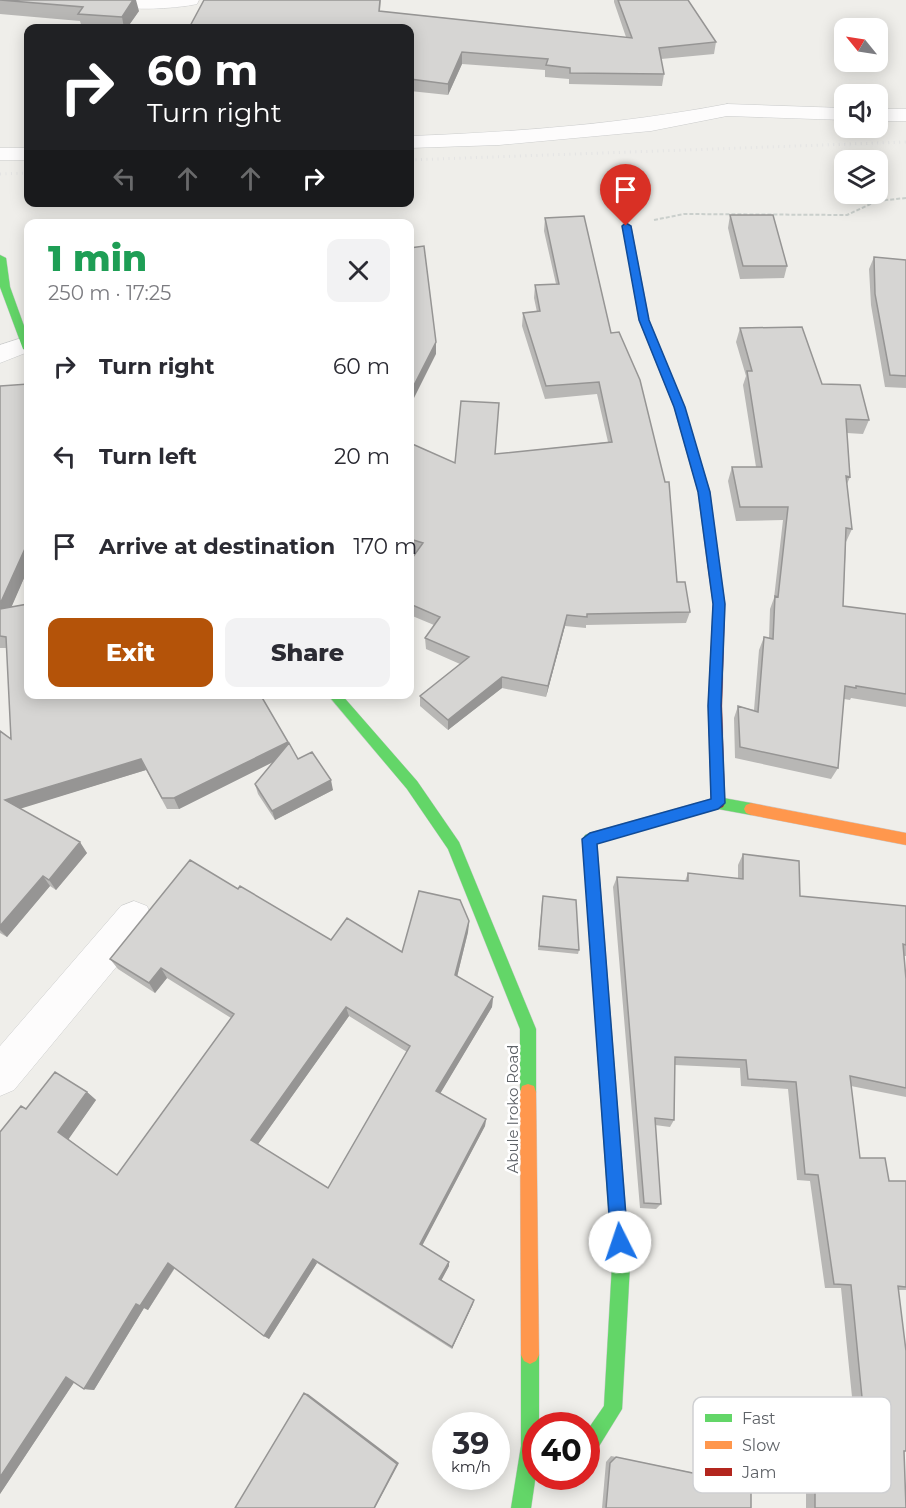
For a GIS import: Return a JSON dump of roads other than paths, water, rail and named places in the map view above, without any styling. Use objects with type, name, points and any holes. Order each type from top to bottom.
[{"type":"street","points":[[115,0],[165,4],[190,0]]},
{"type":"street","points":[[155,20],[165,4]]},
{"type":"street","points":[[414,142],[499,139],[651,125],[727,110],[834,114]]},
{"type":"street","points":[[888,115],[906,115]]},
{"type":"street","points":[[0,154],[24,154]]},
{"type":"street","points":[[626,226],[644,320],[679,407],[704,492],[719,604],[715,706],[718,803]]},
{"type":"street","points":[[1,258],[5,287],[24,338]]},
{"type":"street","points":[[0,355],[24,347]]},
{"type":"street","name":"Abule Iroko Road","points":[[337,699],[412,785],[454,846],[528,1029],[533,1412]]},
{"type":"street","points":[[600,1429],[614,1409],[621,1265],[590,839],[718,803],[906,839]]},
{"type":"street","points":[[0,1076],[134,918]]},
{"type":"street","name":"Abule Iroko Road","points":[[521,1508],[525,1490]]},
{"type":"railway","points":[[414,160],[906,142]]},
{"type":"railway","points":[[0,174],[24,173]]}]
